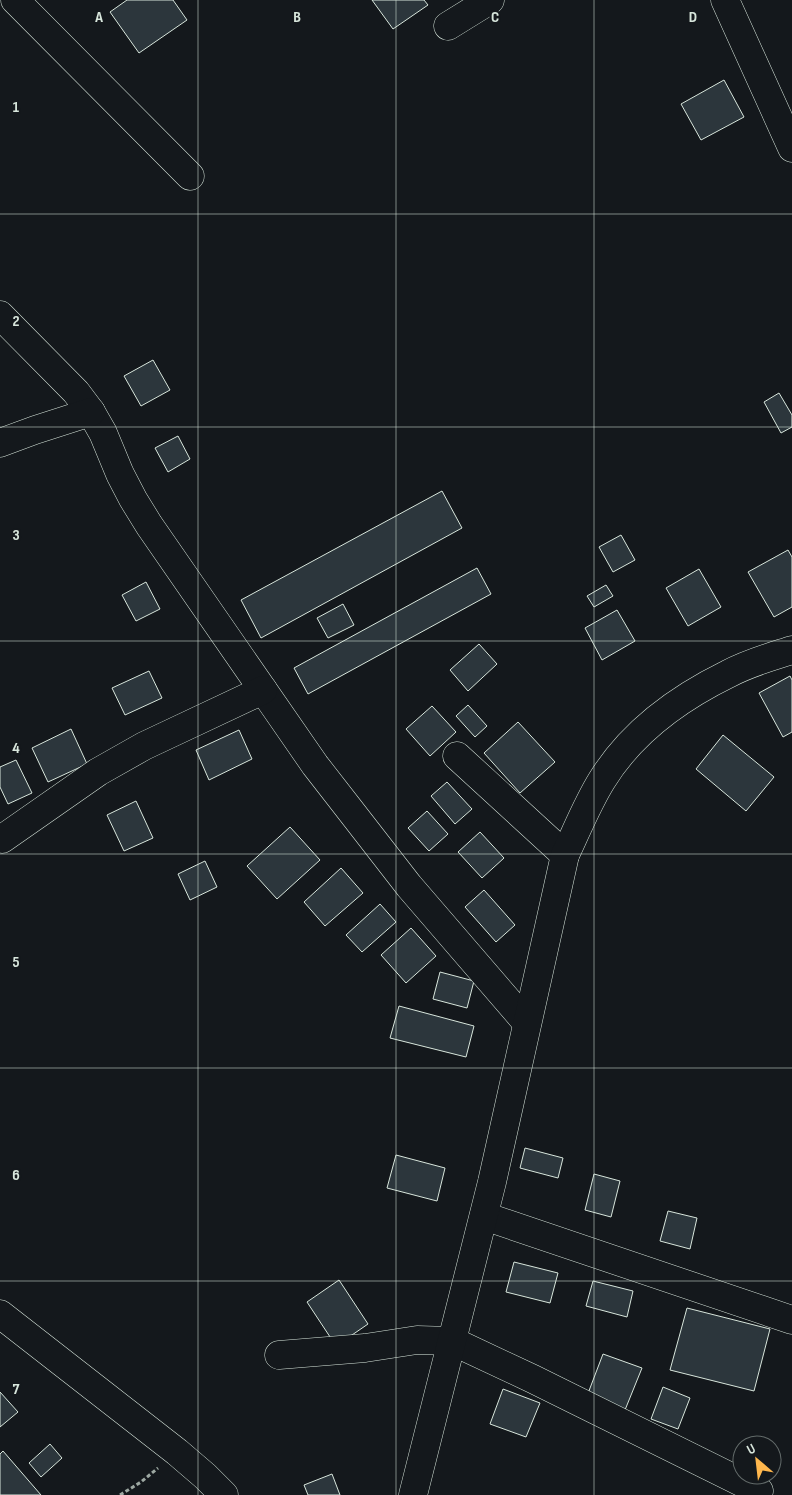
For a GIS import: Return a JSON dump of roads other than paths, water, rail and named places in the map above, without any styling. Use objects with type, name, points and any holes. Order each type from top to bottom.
[{"type":"street","points":[[15,0],[190,176]]},
{"type":"street","points":[[448,26],[490,0]]},
{"type":"street","points":[[725,0],[791,145]]},
{"type":"street","points":[[0,315],[76,392],[91,412],[104,433],[120,474],[141,512],[315,765],[409,886],[527,1023]]},
{"type":"street","points":[[0,443],[91,412]]},
{"type":"street","points":[[412,1495],[484,1216],[565,855],[588,805],[603,779],[626,747],[648,726],[691,694],[729,673],[759,660],[792,650]]},
{"type":"street","points":[[2,839],[98,772],[144,746],[263,690]]},
{"type":"street","points":[[457,756],[565,855]]},
{"type":"street","points":[[484,1216],[792,1320]]},
{"type":"street","points":[[0,1314],[177,1452],[224,1495]]},
{"type":"street","points":[[279,1355],[365,1348],[417,1340],[452,1341],[759,1491]]}]
